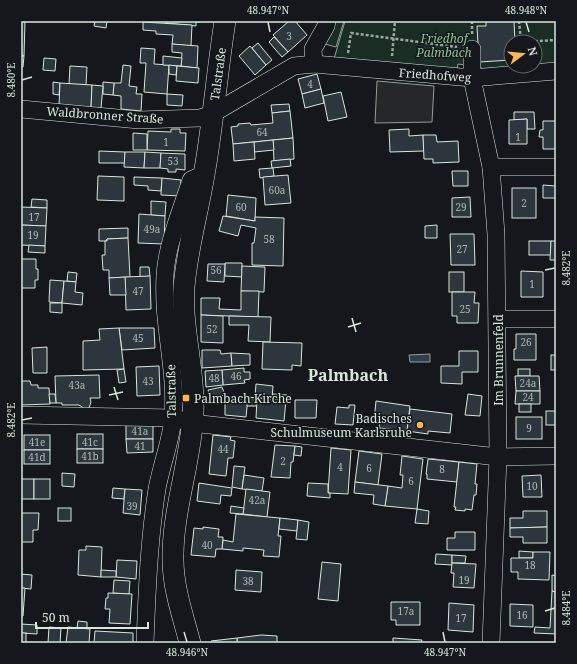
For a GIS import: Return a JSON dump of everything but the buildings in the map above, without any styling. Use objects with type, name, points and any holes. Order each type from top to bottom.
[{"type":"main road","name":"Talstraße","points":[[190,643],[178,597],[173,560],[176,524],[189,452],[183,421],[192,386],[184,323],[184,285],[204,174],[225,21]]},
{"type":"street","points":[[314,64],[313,49],[326,26],[327,21]]},
{"type":"street","name":"Im Brunnenfeld","points":[[465,48],[491,167],[496,234],[498,319],[498,457],[491,643]]},
{"type":"street","name":"Friedhofweg","points":[[212,114],[294,66],[314,64],[472,78],[556,71]]},
{"type":"street","name":"Waldbronner Straße","points":[[21,108],[139,120],[200,118],[212,114]]},
{"type":"street","points":[[491,167],[556,167]]},
{"type":"street","points":[[498,319],[556,319]]},
{"type":"street","points":[[21,415],[183,421],[498,457],[556,456]]},
{"type":"street","name":"Talstraße","points":[[145,643],[149,553],[157,488],[183,421]]},
{"type":"path","points":[[391,71],[396,21]]},
{"type":"path","points":[[519,21],[521,42],[556,40]]},
{"type":"path","points":[[348,56],[351,33],[465,48]]},
{"type":"green space","points":[[334,21],[344,21],[336,47],[325,44]]},
{"type":"green space","name":"Friedhof Palmbach","points":[[345,21],[556,21],[556,67],[543,68],[543,34],[503,34],[503,71],[481,73],[481,67],[458,64],[457,70],[334,59]]},
{"type":"shaded area","points":[[377,81],[434,86],[432,122],[375,123]]},
{"type":"water","points":[[430,354],[430,362],[410,362],[409,355]]},
{"type":"place","name":"Palmbach Kirche","points":[[186,398]]},
{"type":"place","name":"Badisches Schulmuseum Karlsruhe","points":[[420,425]]},
{"type":"district","name":"Palmbach","points":[[348,375]]}]
